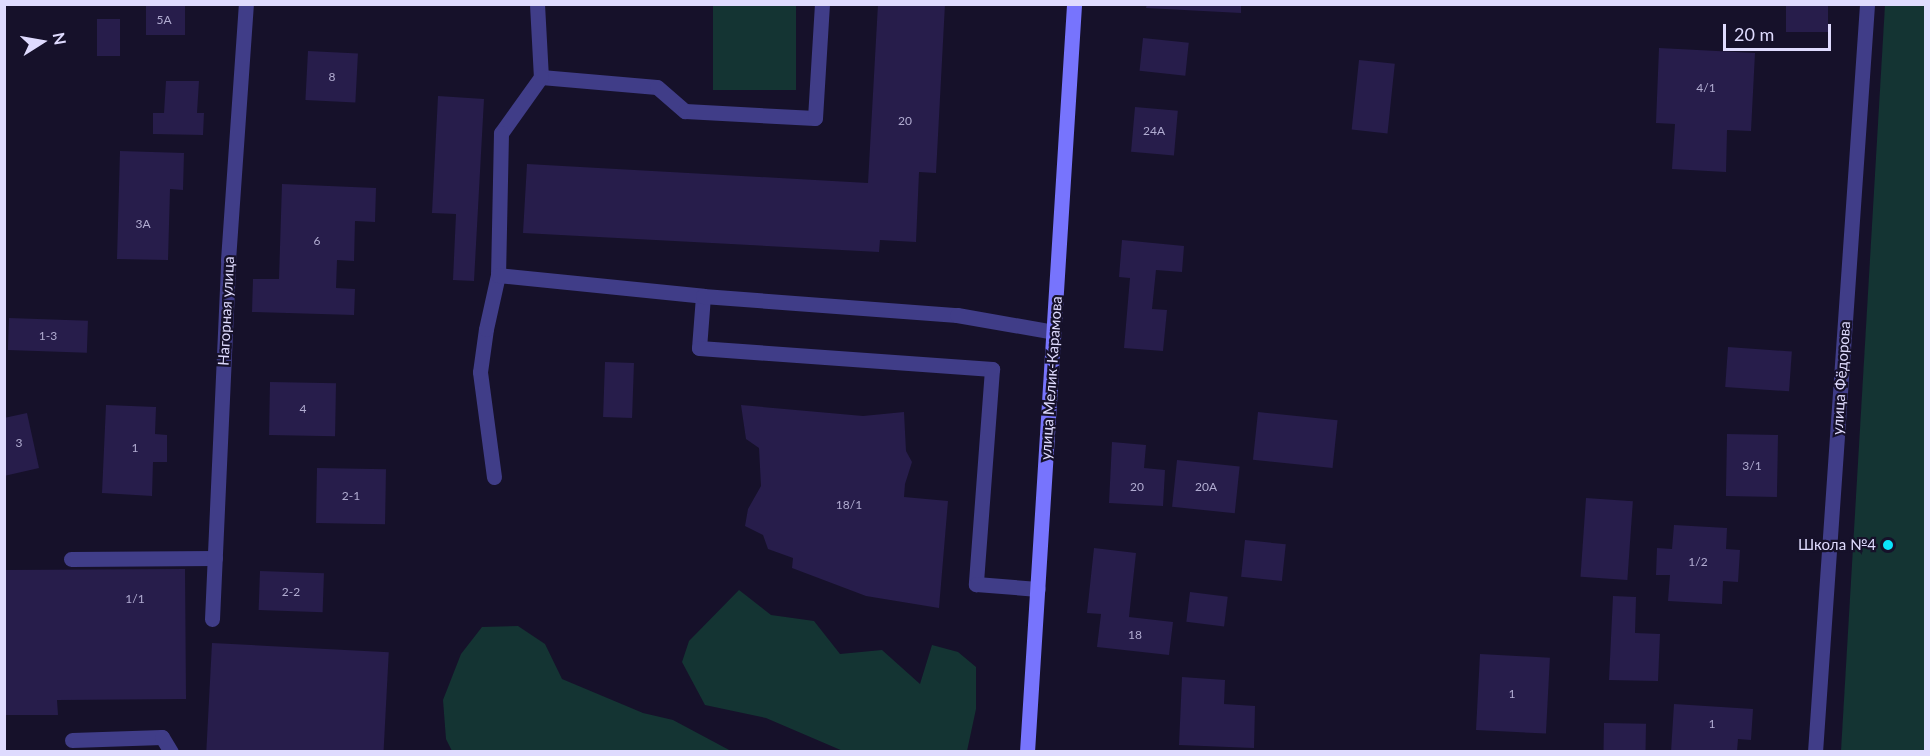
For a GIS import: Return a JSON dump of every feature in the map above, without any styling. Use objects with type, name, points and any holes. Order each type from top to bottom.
[{"type":"street","name":"Нагорная улица","points":[[212,619],[228,260],[246,4]]},
{"type":"street","points":[[494,477],[480,372],[498,275],[501,133],[541,77],[537,4]]},
{"type":"street","points":[[541,77],[657,87],[685,111],[815,118],[822,4]]},
{"type":"street","name":"улица Мелик-Карамова","points":[[1027,752],[1074,4]]},
{"type":"street","name":"улица Фёдорова","points":[[1815,752],[1868,4]]},
{"type":"street","points":[[498,275],[703,296],[957,315],[1054,332]]},
{"type":"street","points":[[703,296],[699,348],[992,369],[976,584],[1038,589]]},
{"type":"street","points":[[71,559],[215,558]]},
{"type":"street","points":[[72,740],[162,737],[171,752]]},
{"type":"green space","points":[[713,5],[796,5],[796,90],[713,90]]},
{"type":"green space","name":"Школа №4","points":[[1885,5],[1925,5],[1925,751],[1841,751]]},
{"type":"green space","points":[[739,590],[771,615],[814,621],[840,654],[882,650],[920,684],[932,645],[958,652],[976,667],[976,709],[967,751],[843,751],[766,718],[705,705],[682,662],[689,641]]},
{"type":"green space","points":[[518,626],[545,644],[562,679],[643,713],[673,720],[731,751],[452,751],[446,739],[443,700],[461,654],[482,627]]},
{"type":"building","points":[[146,4],[185,4],[185,35],[146,35]]},
{"type":"building","points":[[878,4],[945,4],[936,173],[919,172],[916,242],[880,240],[879,252],[523,233],[527,164],[868,183]]},
{"type":"building","points":[[1147,4],[1241,4],[1241,13],[1146,8]]},
{"type":"building","points":[[1786,4],[1828,4],[1828,32],[1786,32]]},
{"type":"building","points":[[97,19],[120,19],[120,56],[97,56]]},
{"type":"building","points":[[1143,38],[1189,43],[1185,76],[1140,71]]},
{"type":"building","points":[[1659,48],[1755,53],[1751,131],[1727,130],[1726,172],[1672,169],[1675,124],[1656,123]]},
{"type":"building","points":[[308,51],[358,54],[355,103],[305,100]]},
{"type":"building","points":[[1359,60],[1395,64],[1387,133],[1352,130]]},
{"type":"building","points":[[166,81],[199,81],[197,113],[204,113],[203,135],[153,134],[153,113],[164,113]]},
{"type":"building","points":[[438,96],[484,99],[474,281],[453,280],[456,214],[432,213]]},
{"type":"building","points":[[1135,107],[1178,111],[1174,156],[1131,152]]},
{"type":"building","points":[[120,151],[184,153],[183,190],[170,189],[168,260],[117,259]]},
{"type":"building","points":[[282,184],[376,188],[375,222],[355,221],[354,261],[337,260],[336,288],[355,289],[354,315],[252,312],[253,279],[279,279]]},
{"type":"building","points":[[1122,240],[1184,246],[1182,272],[1156,270],[1152,309],[1167,310],[1163,351],[1124,348],[1130,278],[1119,277]]},
{"type":"building","points":[[9,318],[88,321],[87,353],[8,350]]},
{"type":"building","points":[[1728,347],[1792,351],[1789,391],[1725,387]]},
{"type":"building","points":[[605,362],[634,363],[632,418],[603,417]]},
{"type":"building","points":[[270,382],[336,383],[335,436],[269,435]]},
{"type":"building","points":[[106,405],[156,407],[155,434],[167,435],[167,462],[153,462],[152,496],[102,493]]},
{"type":"building","points":[[741,405],[863,416],[904,412],[906,451],[912,462],[905,484],[904,497],[948,501],[939,608],[866,596],[792,568],[793,558],[768,549],[763,535],[745,526],[748,509],[761,486],[759,448],[746,439]]},
{"type":"building","points":[[1258,412],[1338,420],[1333,468],[1253,460]]},
{"type":"building","points":[[27,413],[39,468],[4,476],[4,418]]},
{"type":"building","points":[[1727,434],[1778,435],[1777,497],[1726,496]]},
{"type":"building","points":[[1112,442],[1146,445],[1144,468],[1165,470],[1163,506],[1109,503]]},
{"type":"building","points":[[1177,460],[1240,467],[1235,513],[1172,507]]},
{"type":"building","points":[[317,468],[386,469],[385,524],[316,523]]},
{"type":"building","points":[[1586,498],[1633,501],[1627,580],[1580,577]]},
{"type":"building","points":[[1674,525],[1727,528],[1726,549],[1740,550],[1738,582],[1723,581],[1722,604],[1668,601],[1670,575],[1656,575],[1657,548],[1672,549]]},
{"type":"building","points":[[1245,540],[1286,544],[1282,581],[1241,577]]},
{"type":"building","points":[[1094,548],[1136,553],[1129,617],[1173,622],[1169,655],[1097,647],[1101,614],[1087,613]]},
{"type":"building","points":[[185,569],[186,699],[57,700],[58,715],[6,715],[4,570]]},
{"type":"building","points":[[260,571],[324,573],[323,612],[259,610]]},
{"type":"building","points":[[1190,592],[1228,597],[1224,626],[1186,622]]},
{"type":"building","points":[[1613,596],[1636,597],[1635,633],[1660,634],[1658,681],[1609,680]]},
{"type":"building","points":[[212,643],[389,652],[384,752],[206,752]]},
{"type":"building","points":[[1480,654],[1550,658],[1546,734],[1476,730]]},
{"type":"building","points":[[1182,677],[1225,680],[1224,704],[1255,706],[1254,748],[1179,745]]},
{"type":"building","points":[[1674,704],[1753,709],[1751,740],[1738,739],[1737,752],[1671,752]]},
{"type":"building","points":[[1604,723],[1646,724],[1646,752],[1603,752]]},
{"type":"place","name":"Школа №4","points":[[1888,545]]}]
